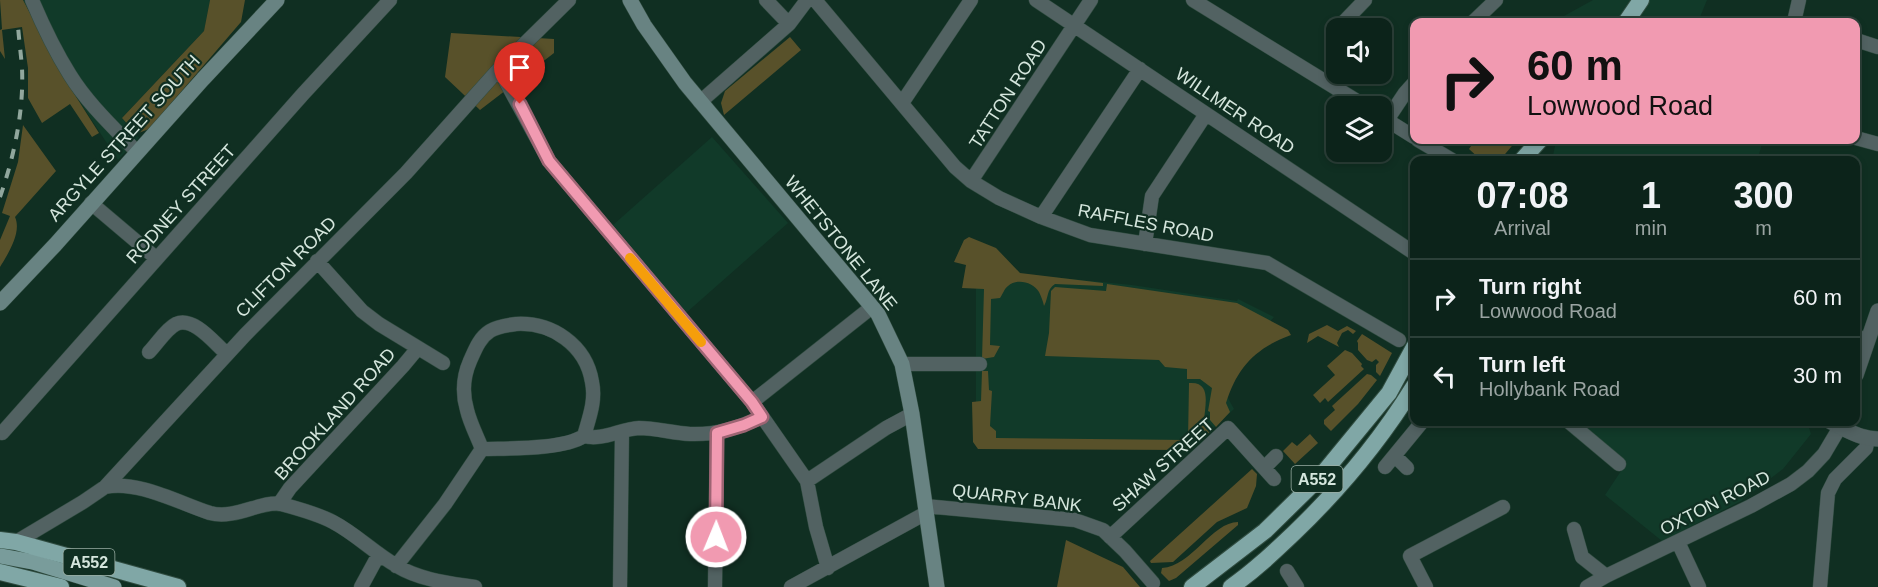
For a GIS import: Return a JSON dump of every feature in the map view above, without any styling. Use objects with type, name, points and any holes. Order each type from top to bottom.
[{"type":"highway","points":[[1629,18],[1641,0]]},
{"type":"highway","points":[[1526,156],[1536,144]]},
{"type":"highway","name":"A552","points":[[1192,587],[1248,547],[1320,477],[1389,393],[1407,343]]},
{"type":"highway","name":"A552","points":[[1231,587],[1269,557],[1330,499],[1371,450],[1410,392]]},
{"type":"highway","name":"A552","points":[[8,541],[178,587]]},
{"type":"highway","name":"A552","points":[[0,572],[61,587]]},
{"type":"main road","name":"ARGYLE STREET SOUTH","points":[[0,303],[55,245],[264,7],[277,0]]},
{"type":"main road","name":"WHETSTONE LANE","points":[[630,0],[644,26],[700,102],[878,314],[902,364],[912,414],[937,587]]},
{"type":"main road","points":[[0,556],[33,562],[114,587]]},
{"type":"street","points":[[32,0],[54,47],[71,76],[93,105],[137,152]]},
{"type":"street","name":"RODNEY STREET","points":[[2,433],[156,258],[390,0]]},
{"type":"street","name":"CLIFTON ROAD","points":[[8,541],[83,502],[105,487],[226,354],[406,173],[499,69],[569,0]]},
{"type":"street","points":[[766,0],[789,24]]},
{"type":"street","points":[[700,102],[789,24],[807,0]]},
{"type":"street","name":"RAFFLES ROAD","points":[[815,0],[955,167],[971,181],[999,198],[1089,235],[1267,263],[1407,343]]},
{"type":"street","points":[[902,102],[971,0]]},
{"type":"street","name":"WILLMER ROAD","points":[[1036,0],[1410,250]]},
{"type":"street","name":"TATTON ROAD","points":[[971,181],[1091,0]]},
{"type":"street","points":[[1193,0],[1349,96]]},
{"type":"street","points":[[1348,18],[1365,0]]},
{"type":"street","points":[[1477,18],[1496,0]]},
{"type":"street","points":[[1797,18],[1799,0]]},
{"type":"street","points":[[1860,40],[1878,46]]},
{"type":"street","points":[[499,69],[549,161],[752,402],[807,481],[816,527],[828,568]]},
{"type":"street","points":[[1041,217],[1140,69]]},
{"type":"street","points":[[1392,108],[1410,87]]},
{"type":"street","points":[[1145,244],[1152,196],[1206,114]]},
{"type":"street","points":[[1392,123],[1410,134]]},
{"type":"street","points":[[1860,139],[1878,144]]},
{"type":"street","points":[[1426,144],[1445,156]]},
{"type":"street","points":[[91,203],[156,258]]},
{"type":"street","points":[[316,261],[362,310],[379,324],[443,363]]},
{"type":"street","points":[[752,402],[872,307]]},
{"type":"street","points":[[1861,339],[1878,310]]},
{"type":"street","points":[[149,352],[174,325],[190,323],[226,354]]},
{"type":"street","points":[[528,323],[550,328],[565,337],[586,359],[592,382],[593,403],[584,436],[549,445],[482,449],[467,411],[464,386],[465,373],[478,343],[490,330],[528,323]]},
{"type":"street","name":"BROOKLAND ROAD","points":[[279,504],[290,488],[404,366],[418,348]]},
{"type":"street","points":[[902,364],[980,364]]},
{"type":"street","points":[[807,481],[886,428],[912,414]]},
{"type":"street","points":[[584,436],[591,438],[636,428],[689,434],[717,433],[762,417]]},
{"type":"street","points":[[1385,467],[1419,426]]},
{"type":"street","points":[[1574,426],[1619,464]]},
{"type":"street","name":"OXTON ROAD","points":[[1587,587],[1791,484],[1808,471],[1824,454],[1836,426]]},
{"type":"street","points":[[1820,587],[1828,493],[1835,479],[1873,439],[1844,426]]},
{"type":"street","name":"SHAW STREET","points":[[1110,537],[1228,428],[1274,478]]},
{"type":"street","points":[[620,587],[622,432]]},
{"type":"street","points":[[716,587],[717,433]]},
{"type":"street","points":[[396,566],[456,488],[482,449]]},
{"type":"street","points":[[1264,468],[1276,456]]},
{"type":"street","points":[[1395,456],[1407,468]]},
{"type":"street","points":[[105,487],[118,484],[213,514],[226,515],[279,504],[332,521],[396,566],[416,575],[446,583],[476,587]]},
{"type":"street","points":[[1426,587],[1410,556],[1503,507]]},
{"type":"street","points":[[791,587],[828,568],[926,510]]},
{"type":"street","name":"QUARRY BANK","points":[[926,510],[1075,520],[1103,530],[1153,583]]},
{"type":"street","points":[[1574,529],[1582,557],[1606,576]]},
{"type":"street","points":[[1678,542],[1699,587]]},
{"type":"street","points":[[361,587],[379,554]]},
{"type":"street","points":[[1287,571],[1297,587]]},
{"type":"shaded area","points":[[0,0],[23,0],[68,84],[99,133],[92,137],[70,104],[42,123],[28,98],[28,68],[22,27],[2,30],[5,59],[0,51],[0,30],[2,29]]},
{"type":"shaded area","points":[[23,0],[210,0],[204,31],[122,118],[139,138],[118,160],[68,84]]},
{"type":"shaded area","points":[[210,0],[245,0],[241,22],[149,129],[136,134],[122,118],[204,31]]},
{"type":"shaded area","points":[[1593,0],[1707,0],[1700,18],[1621,18],[1617,16],[1615,18],[1560,18]]},
{"type":"shaded area","points":[[451,33],[554,39],[554,53],[480,110],[445,77]]},
{"type":"shaded area","points":[[790,37],[801,50],[724,115],[721,103],[725,91]]},
{"type":"shaded area","points":[[23,125],[56,171],[15,217],[17,229],[15,236],[0,267],[0,240],[10,216],[2,213],[18,162]]},
{"type":"shaded area","points":[[712,137],[788,223],[686,313],[613,225]]},
{"type":"shaded area","points":[[1472,144],[1514,144],[1503,156],[1477,156],[1469,149]]},
{"type":"shaded area","points":[[1557,144],[1762,144],[1759,156],[1553,156]]},
{"type":"shaded area","points":[[969,237],[996,248],[1020,273],[1103,283],[1103,286],[1055,284],[1049,291],[1044,306],[1039,292],[1033,286],[1025,282],[1012,284],[1005,289],[1000,298],[991,299],[990,345],[1000,346],[994,357],[982,359],[984,289],[962,288],[966,265],[954,262],[964,240]]},
{"type":"shaded area","points":[[1001,272],[1132,285],[1237,301],[1238,299],[1274,317],[1253,340],[1228,388],[1228,398],[1234,409],[1191,449],[983,445],[976,432],[976,285]]},
{"type":"shaded area","points":[[1107,284],[1237,303],[1288,330],[1291,335],[1267,346],[1249,361],[1230,391],[1226,403],[1230,412],[1216,427],[1210,420],[1208,411],[1212,388],[1200,379],[1187,379],[1187,369],[1165,367],[1159,360],[1045,356],[1049,333],[1051,291],[1055,287],[1106,291]]},
{"type":"shaded area","points":[[1327,325],[1338,331],[1347,326],[1356,331],[1353,334],[1348,330],[1342,333],[1337,343],[1339,347],[1318,336],[1307,343],[1309,334]]},
{"type":"shaded area","points":[[1362,334],[1392,353],[1380,376],[1376,372],[1376,365],[1379,362],[1376,359],[1372,362],[1367,360],[1358,350],[1357,341]]},
{"type":"shaded area","points":[[1345,350],[1352,353],[1364,369],[1328,402],[1325,398],[1320,403],[1313,395],[1335,375],[1327,366]]},
{"type":"shaded area","points":[[982,371],[988,371],[989,390],[992,391],[990,426],[996,431],[996,438],[1188,440],[1189,383],[1196,383],[1204,390],[1206,401],[1204,421],[1212,430],[1190,450],[978,449],[973,442],[972,402],[981,401]]},
{"type":"shaded area","points":[[1367,374],[1377,380],[1358,404],[1331,431],[1324,424],[1324,420],[1335,410],[1332,406]]},
{"type":"shaded area","points":[[1585,426],[1808,426],[1811,434],[1783,469],[1741,501],[1662,541],[1605,495],[1627,462]]},
{"type":"shaded area","points":[[1310,434],[1318,443],[1295,464],[1283,451],[1292,442],[1297,446]]},
{"type":"shaded area","points":[[1252,469],[1257,474],[1256,486],[1247,508],[1217,522],[1173,562],[1151,563],[1150,561]]},
{"type":"shaded area","points":[[1238,522],[1238,525],[1176,578],[1169,581],[1161,573],[1162,568],[1183,560],[1219,529]]},
{"type":"shaded area","points":[[1066,540],[1123,567],[1140,587],[1057,587]]},
{"type":"railway","points":[[0,197],[10,166],[20,117],[22,68],[18,26]]},
{"type":"slow traffic","points":[[630,258],[701,342]]},
{"type":"route","points":[[520,104],[549,161],[752,402],[762,417],[717,433],[716,537]]}]
